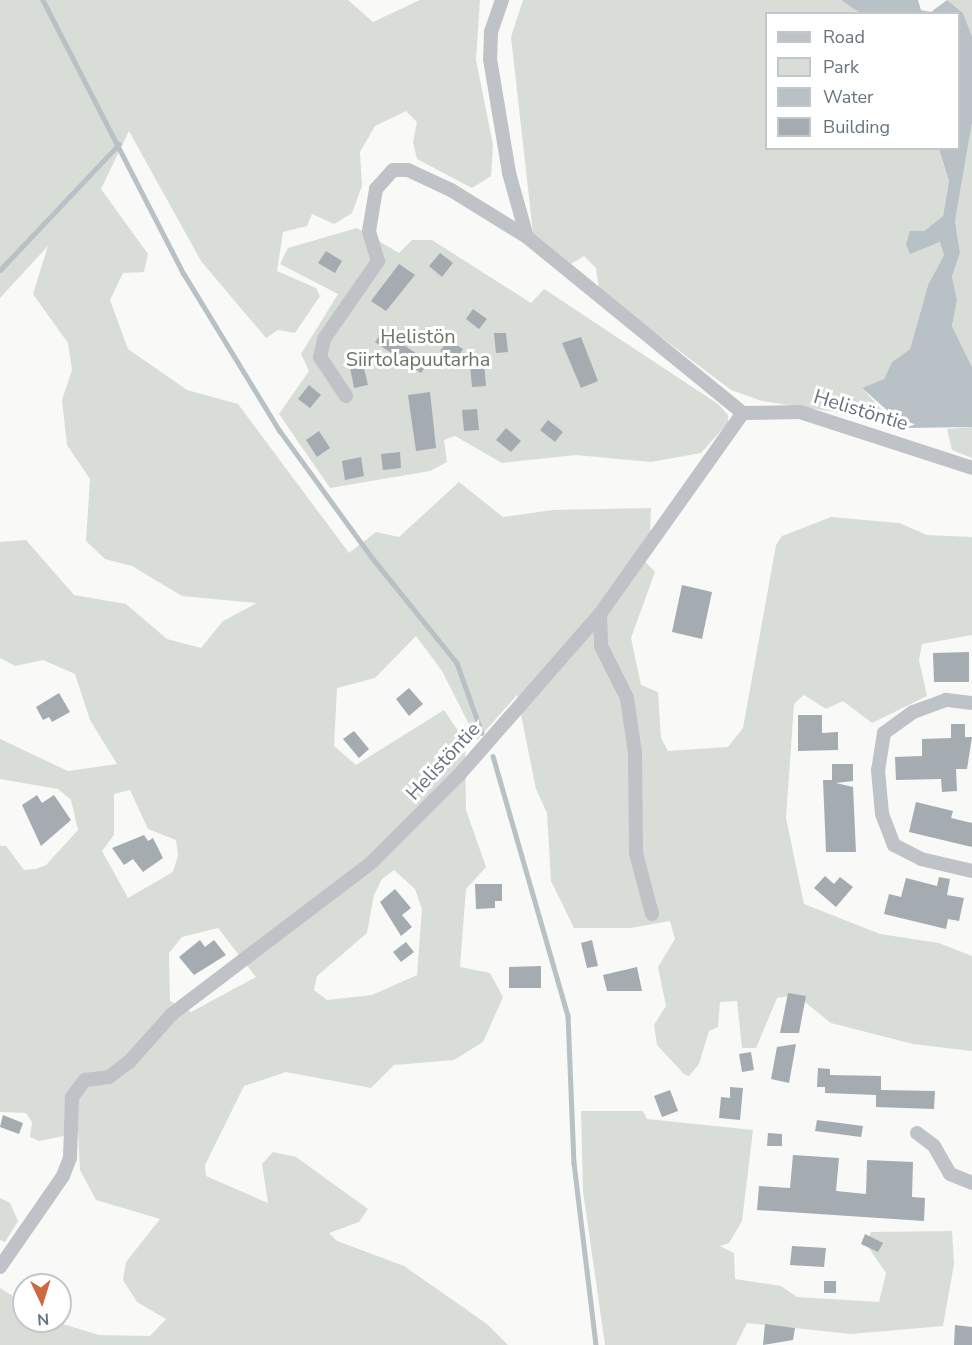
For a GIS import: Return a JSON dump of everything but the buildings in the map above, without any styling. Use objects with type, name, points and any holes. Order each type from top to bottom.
[{"type":"street","points":[[502,0],[491,32],[490,59],[509,173],[527,237]]},
{"type":"street","points":[[346,396],[320,357],[324,339],[378,261],[369,231],[376,189],[393,170],[408,170],[492,211],[743,413]]},
{"type":"street","name":"Helistöntie","points":[[0,1267],[63,1176],[70,1158],[72,1097],[85,1080],[109,1077],[129,1062],[172,1014],[372,862],[459,775],[600,614],[743,413],[800,412],[972,468]]},
{"type":"street","points":[[600,614],[601,646],[627,698],[635,753],[636,853],[652,914]]},
{"type":"street","points":[[972,703],[946,700],[913,712],[884,733],[878,770],[882,814],[894,845],[921,859],[972,871]]},
{"type":"street","points":[[917,1133],[933,1146],[950,1174],[972,1183]]},
{"type":"green space","points":[[0,0],[348,0],[373,22],[420,0],[480,0],[476,60],[493,145],[491,176],[472,188],[417,159],[413,142],[417,122],[406,111],[375,126],[360,152],[362,186],[352,213],[334,224],[312,214],[307,226],[283,232],[277,271],[316,288],[320,296],[295,333],[278,330],[266,338],[201,261],[129,131],[101,189],[148,254],[144,272],[123,273],[110,300],[128,349],[187,390],[238,404],[349,553],[376,532],[399,537],[459,482],[503,517],[553,510],[651,508],[650,532],[637,553],[655,572],[631,638],[641,685],[658,692],[661,738],[668,751],[728,747],[743,728],[776,545],[782,536],[831,517],[899,523],[927,535],[972,537],[972,635],[922,644],[919,660],[927,696],[872,723],[843,701],[826,709],[804,695],[794,704],[786,818],[804,904],[880,934],[939,943],[972,956],[972,1051],[913,1044],[831,1023],[796,995],[777,998],[756,1048],[742,1048],[737,1001],[720,1002],[718,1027],[709,1031],[699,1064],[689,1076],[684,1074],[657,1045],[654,1025],[666,1006],[658,967],[675,939],[670,921],[631,928],[574,928],[551,881],[547,813],[536,789],[517,695],[477,740],[442,671],[416,636],[375,678],[337,688],[334,746],[356,765],[444,710],[465,741],[466,810],[486,867],[466,889],[460,967],[490,973],[503,997],[483,1042],[454,1060],[394,1065],[371,1088],[286,1072],[244,1086],[205,1165],[206,1176],[268,1203],[262,1164],[273,1152],[296,1157],[368,1209],[359,1222],[329,1233],[337,1241],[404,1266],[487,1324],[508,1345],[0,1345],[0,1288],[12,1296],[12,1333],[72,1333],[72,1327],[99,1335],[150,1336],[166,1319],[137,1302],[123,1280],[126,1262],[160,1219],[96,1200],[80,1170],[78,1133],[39,1141],[30,1137],[32,1122],[26,1113],[0,1112],[0,846],[6,846],[24,870],[36,869],[46,865],[78,830],[71,800],[58,789],[0,779],[0,739],[68,771],[117,764],[90,720],[75,674],[43,660],[15,666],[0,658],[0,542],[26,540],[74,595],[126,604],[167,639],[201,648],[223,621],[257,603],[182,596],[132,566],[105,559],[86,541],[90,479],[67,445],[62,400],[72,370],[68,343],[33,294],[48,246],[0,298]],"holes":[[[130,790],[148,829],[176,840],[178,855],[173,872],[128,898],[102,851],[114,835],[114,794]],[[394,870],[415,889],[422,909],[417,975],[372,995],[327,1000],[314,990],[317,976],[367,933],[374,895],[382,879]],[[218,928],[256,977],[191,1012],[170,1001],[169,953],[182,937]]]},
{"type":"green space","points":[[523,0],[841,0],[859,12],[765,12],[765,150],[939,150],[949,181],[943,216],[924,231],[929,246],[941,242],[944,255],[928,285],[910,349],[892,362],[884,379],[862,388],[882,410],[867,417],[762,401],[731,390],[599,290],[596,268],[584,256],[571,264],[533,233],[511,37]]},
{"type":"green space","points":[[947,0],[972,0],[972,36],[963,13]]},
{"type":"green space","points":[[972,123],[972,367],[952,326],[957,300],[952,278],[960,253],[955,221]]},
{"type":"green space","name":"Helistön Siirtolapuutarha","points":[[357,228],[399,253],[412,240],[432,240],[531,303],[544,289],[718,404],[728,415],[728,423],[701,453],[651,462],[576,455],[502,463],[455,436],[444,440],[447,462],[430,471],[330,488],[279,414],[309,371],[301,354],[338,294],[280,264],[288,248]]},
{"type":"green space","points":[[972,427],[972,458],[952,450],[947,429]]},
{"type":"green space","points":[[581,1111],[643,1111],[647,1119],[753,1130],[742,1221],[729,1243],[720,1246],[734,1253],[735,1279],[781,1286],[797,1297],[879,1302],[886,1273],[866,1244],[871,1232],[952,1231],[954,1264],[943,1326],[851,1334],[747,1323],[736,1345],[605,1345],[583,1191]]},
{"type":"green space","points":[[0,1198],[10,1203],[18,1221],[5,1242],[0,1240]]},
{"type":"water","points":[[841,0],[918,0],[921,10],[931,12],[859,12]]},
{"type":"water","points":[[947,0],[963,13],[972,36],[972,123],[955,221],[960,253],[952,277],[957,300],[952,326],[972,367],[972,427],[907,428],[862,388],[884,379],[892,362],[910,349],[928,285],[944,255],[940,242],[910,254],[906,244],[910,231],[924,231],[943,216],[949,181],[939,150],[960,150],[960,12],[931,12]]},
{"type":"waterway","points":[[43,0],[184,274],[280,431],[370,555],[457,663],[482,733]]},
{"type":"waterway","points":[[0,270],[119,144]]},
{"type":"waterway","points":[[493,756],[568,1015],[574,1163],[596,1345]]}]
